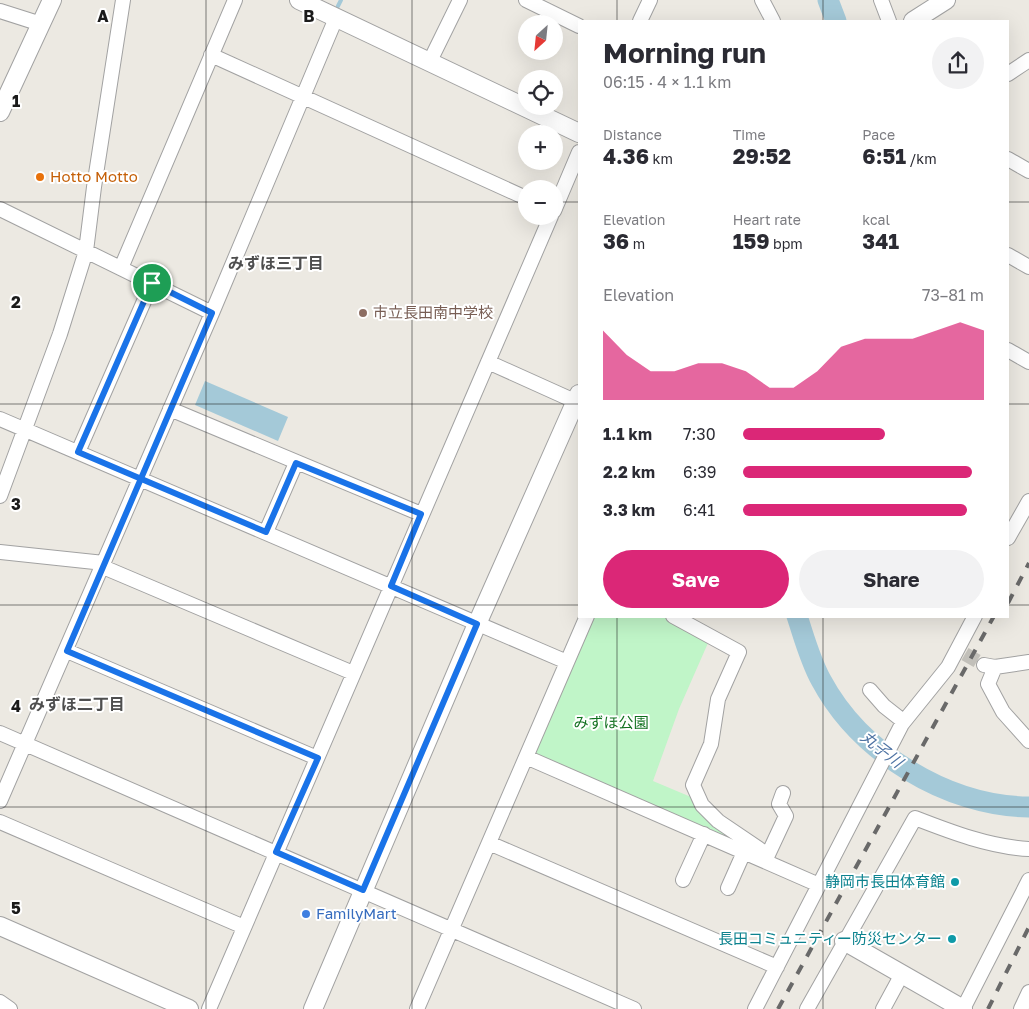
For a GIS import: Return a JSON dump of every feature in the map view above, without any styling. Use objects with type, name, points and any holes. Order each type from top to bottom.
[{"type":"street","points":[[0,112],[52,0]]},
{"type":"street","points":[[0,496],[23,429],[60,334],[86,252],[94,187],[123,0]]},
{"type":"street","points":[[121,268],[235,0]]},
{"type":"street","points":[[299,0],[578,133]]},
{"type":"street","points":[[430,61],[460,0]]},
{"type":"street","points":[[526,0],[578,26]]},
{"type":"street","points":[[640,20],[650,0]]},
{"type":"street","points":[[762,0],[772,20]]},
{"type":"street","points":[[881,0],[889,20]]},
{"type":"street","points":[[915,20],[946,0]]},
{"type":"street","points":[[0,11],[41,24]]},
{"type":"street","points":[[0,801],[104,565],[336,18]]},
{"type":"street","points":[[211,55],[518,194]]},
{"type":"street","points":[[1012,71],[1029,60]]},
{"type":"street","points":[[1012,71],[1029,75]]},
{"type":"street","points":[[563,189],[578,154]]},
{"type":"street","points":[[1009,160],[1029,171]]},
{"type":"street","points":[[0,209],[212,313]]},
{"type":"street","points":[[209,1009],[547,225]]},
{"type":"street","points":[[1009,256],[1029,267]]},
{"type":"street","points":[[78,452],[152,283]]},
{"type":"street","points":[[1009,351],[1029,362]]},
{"type":"street","points":[[313,1009],[477,624],[578,400],[488,362]]},
{"type":"street","points":[[170,409],[421,514]]},
{"type":"street","points":[[0,419],[567,662]]},
{"type":"street","points":[[266,532],[296,463]]},
{"type":"street","points":[[1009,536],[1029,501]]},
{"type":"street","points":[[0,552],[104,565],[353,673]]},
{"type":"street","points":[[419,1008],[586,618]]},
{"type":"street","points":[[677,618],[739,652],[718,699],[711,744],[693,785],[702,805],[766,858],[819,885]]},
{"type":"street","points":[[755,1009],[903,722],[962,652],[974,618]]},
{"type":"street","points":[[67,651],[318,758]]},
{"type":"street","points":[[1029,662],[989,666],[988,684],[1003,712],[1029,741]]},
{"type":"street","points":[[870,690],[884,706],[903,722]]},
{"type":"street","points":[[0,733],[452,928],[634,1009]]},
{"type":"street","points":[[526,757],[744,852],[766,858]]},
{"type":"street","points":[[766,858],[786,816],[779,804],[783,793]]},
{"type":"street","points":[[806,1009],[915,818],[985,842],[1008,848],[1029,849]]},
{"type":"street","points":[[0,822],[244,926]]},
{"type":"street","points":[[683,880],[704,834]]},
{"type":"street","points":[[489,843],[777,967]]},
{"type":"street","points":[[728,888],[744,852]]},
{"type":"street","points":[[844,941],[963,1009],[1029,880]]},
{"type":"street","points":[[0,926],[189,1009]]},
{"type":"street","points":[[883,1009],[902,974]]},
{"type":"street","points":[[0,1002],[10,1009]]},
{"type":"green space","name":"みずほ公園","points":[[591,618],[669,618],[708,643],[679,709],[653,781],[691,797],[734,841],[535,758],[533,751]]},
{"type":"water","points":[[205,381],[288,417],[278,441],[195,405]]},
{"type":"waterway","points":[[338,6],[341,0]]},
{"type":"waterway","name":"丸子川","points":[[828,0],[836,20]]},
{"type":"waterway","name":"丸子川","points":[[798,618],[810,656],[821,680],[838,706],[858,730],[882,752],[937,786],[967,797],[998,804],[1029,807]]},
{"type":"tunnel","points":[[965,654],[984,665]]},
{"type":"railway","points":[[1009,601],[1029,563]]},
{"type":"railway","points":[[778,1009],[993,618]]},
{"type":"railway","points":[[988,1009],[1029,927]]},
{"type":"place","name":"Hotto Motto","points":[[40,177]]},
{"type":"place","name":"市立長田南中学校","points":[[363,313]]},
{"type":"place","name":"静岡市長田体育館","points":[[955,882]]},
{"type":"place","name":"FamilyMart","points":[[306,914]]},
{"type":"place","name":"長田コミュニティー防災センター","points":[[952,939]]},
{"type":"district","name":"みずほ三丁目","points":[[276,263]]},
{"type":"district","name":"みずほ二丁目","points":[[77,704]]},
{"type":"route","points":[[152,283],[78,452],[140,479],[266,532],[296,463],[421,514],[391,586],[477,624],[363,890],[276,852],[318,758],[67,651],[140,479],[212,313],[152,283]]}]
